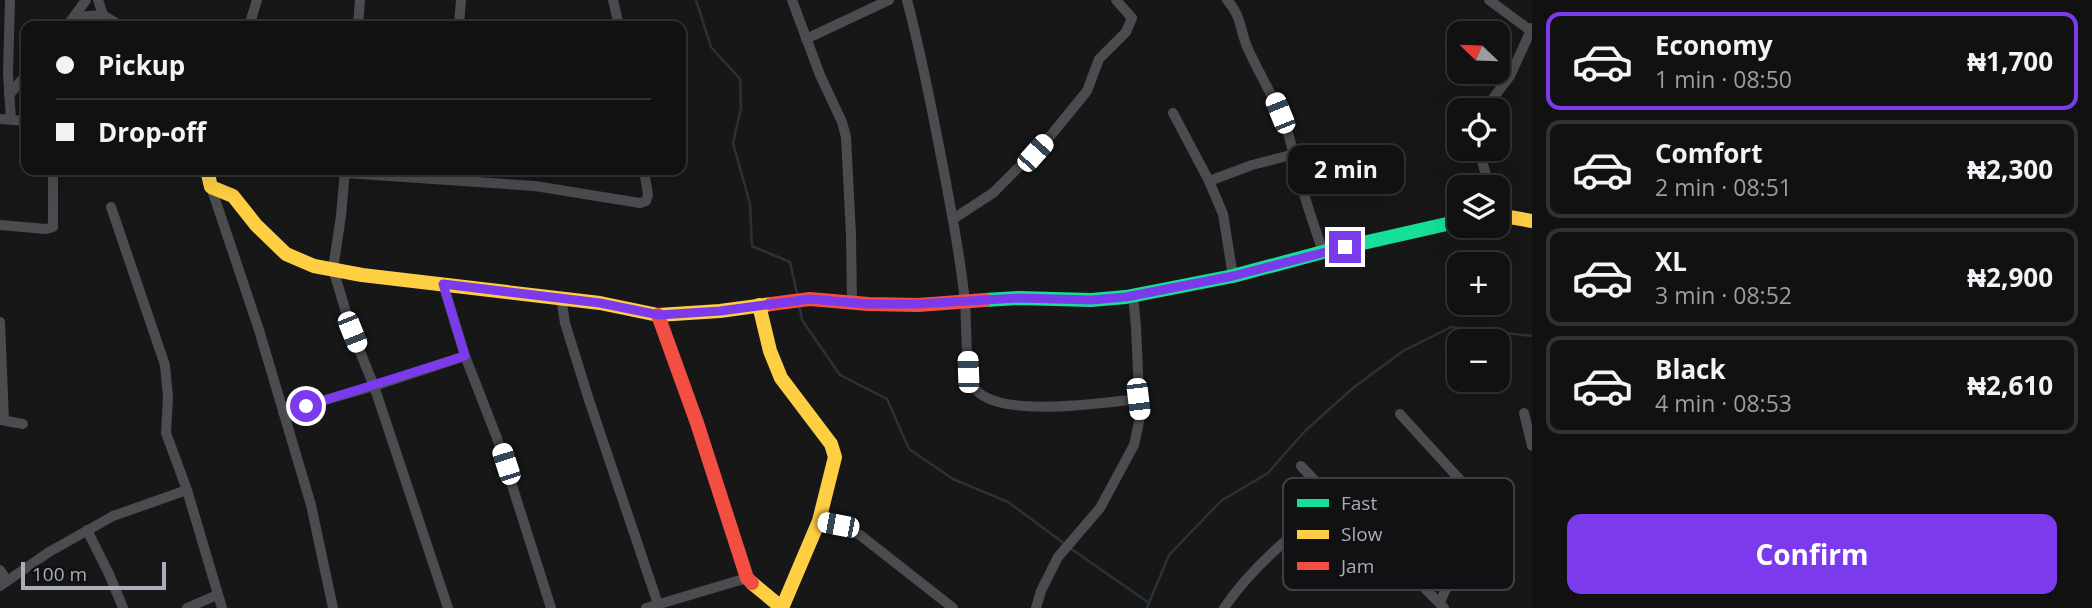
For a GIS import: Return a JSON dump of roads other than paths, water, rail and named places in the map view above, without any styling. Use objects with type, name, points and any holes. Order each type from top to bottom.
[{"type":"street","points":[[6,119],[9,95],[4,73],[10,0]]},
{"type":"street","points":[[71,21],[86,0]]},
{"type":"street","points":[[97,0],[103,15]]},
{"type":"street","points":[[251,21],[257,0]]},
{"type":"street","points":[[358,21],[360,0]]},
{"type":"street","points":[[459,21],[461,0]]},
{"type":"street","points":[[613,0],[618,21]]},
{"type":"street","points":[[792,0],[846,137],[852,303]]},
{"type":"street","points":[[806,39],[888,0]]},
{"type":"street","points":[[907,0],[932,102],[953,219],[965,302],[968,372],[974,389],[1011,406],[1086,405],[1138,399]]},
{"type":"street","points":[[953,219],[993,193],[1052,134],[1087,91],[1099,59],[1126,32],[1132,18],[1116,0]]},
{"type":"street","points":[[1227,0],[1234,8],[1247,46],[1274,98],[1295,154],[1299,178],[1323,252]]},
{"type":"street","points":[[1489,0],[1531,29],[1510,76],[1493,98]]},
{"type":"street","points":[[75,17],[103,15],[113,21]]},
{"type":"street","points":[[9,95],[21,81]]},
{"type":"street","points":[[1173,113],[1223,214],[1233,276]]},
{"type":"street","points":[[1209,181],[1295,154]]},
{"type":"street","points":[[0,225],[46,229],[53,227],[52,175]]},
{"type":"street","points":[[209,175],[311,505],[332,608]]},
{"type":"street","points":[[345,175],[333,269],[352,332],[374,386],[448,608]]},
{"type":"street","points":[[396,175],[535,186],[640,203],[646,201],[648,195],[646,175]]},
{"type":"street","points":[[211,187],[233,196],[256,225],[286,254],[314,266],[362,275],[561,298],[659,315],[720,311],[810,299],[918,304],[1019,298],[1091,300],[1233,276],[1447,224]]},
{"type":"street","points":[[111,207],[166,365],[166,433],[187,490],[222,608]]},
{"type":"street","points":[[1510,217],[1532,221]]},
{"type":"street","points":[[443,284],[465,356],[497,438],[551,608]]},
{"type":"street","points":[[1036,608],[1041,591],[1058,557],[1100,508],[1134,446],[1140,417],[1133,295]]},
{"type":"street","points":[[561,298],[565,323],[589,400],[665,604]]},
{"type":"street","points":[[659,315],[747,578],[782,608],[819,521],[835,457],[831,444],[781,378],[770,351],[762,304]]},
{"type":"street","points":[[0,322],[2,419],[23,424]]},
{"type":"street","points":[[284,412],[465,356]]},
{"type":"street","points":[[1524,413],[1532,446]]},
{"type":"street","points":[[1400,414],[1458,478]]},
{"type":"street","points":[[1301,466],[1312,478]]},
{"type":"street","points":[[0,570],[4,583],[49,552],[113,516],[187,490]]},
{"type":"street","points":[[819,521],[838,525],[860,535],[953,608]]},
{"type":"street","points":[[87,530],[123,608]]},
{"type":"street","points":[[1224,608],[1245,580],[1283,544]]},
{"type":"street","points":[[646,608],[747,578]]},
{"type":"street","points":[[1427,590],[1442,605]]},
{"type":"street","points":[[187,608],[217,595]]},
{"type":"waterway","points":[[696,0],[711,47],[740,79],[741,108],[733,143],[750,204],[752,246],[790,262],[797,294]]},
{"type":"waterway","points":[[799,304],[802,320],[840,375],[887,399],[909,449],[953,479],[1008,502],[1065,544]]},
{"type":"waterway","points":[[1147,608],[1169,555],[1221,501],[1268,473],[1305,431],[1353,388],[1403,351],[1451,327],[1532,336]]},
{"type":"waterway","points":[[1070,548],[1149,603]]}]
